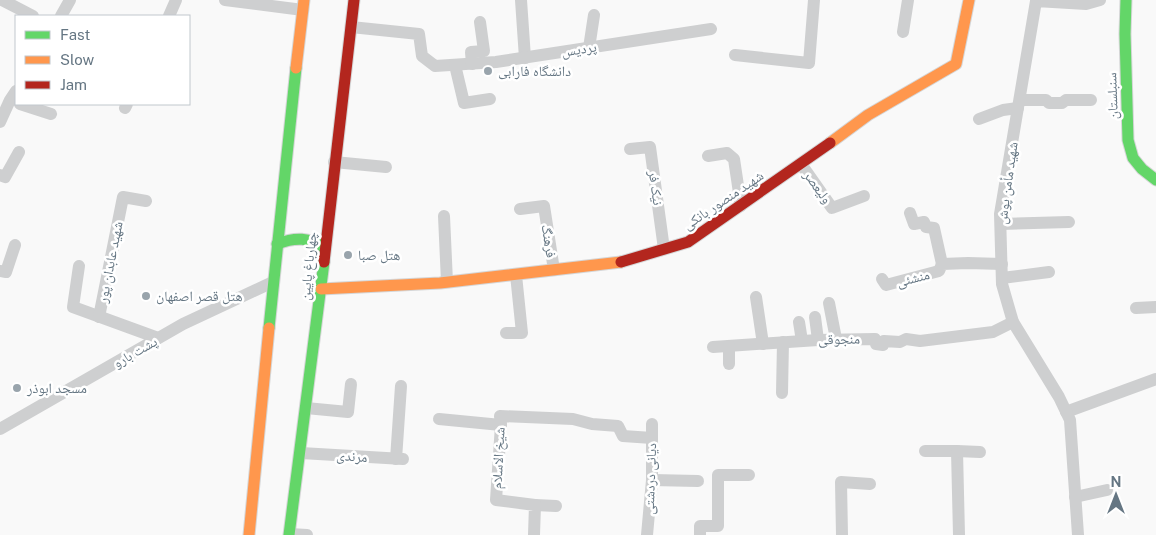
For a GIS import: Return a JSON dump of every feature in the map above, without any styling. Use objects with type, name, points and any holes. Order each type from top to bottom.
[{"type":"main road","name":"چهارباغ پایین","points":[[289,534],[301,453],[326,248],[334,162],[354,0]]},
{"type":"main road","name":"شهید منصور بانکی","points":[[321,289],[447,282],[621,262],[688,242],[868,115],[956,64],[969,0]]},
{"type":"main road","name":"سنبلستان","points":[[1126,0],[1128,140],[1133,158],[1142,169],[1156,180]]},
{"type":"main road","points":[[249,535],[273,282],[303,5]]},
{"type":"main road","points":[[277,244],[290,238],[304,238],[315,240],[326,248]]},
{"type":"main road","points":[[238,535],[243,497],[257,463]]},
{"type":"street","points":[[2,0],[31,15]]},
{"type":"street","points":[[62,15],[70,0]]},
{"type":"street","points":[[169,15],[176,0]]},
{"type":"street","points":[[225,0],[303,5]]},
{"type":"street","points":[[521,0],[525,58]]},
{"type":"street","points":[[735,55],[808,63],[814,0]]},
{"type":"street","points":[[903,32],[908,0]]},
{"type":"street","name":"شهید مأمن پوش","points":[[1078,535],[1070,420],[1013,322],[1002,278],[1000,214],[1036,1],[1086,4],[1100,0]]},
{"type":"street","points":[[589,48],[594,15]]},
{"type":"street","points":[[472,64],[471,52],[484,51],[480,22]]},
{"type":"street","name":"پردیس","points":[[351,27],[419,34],[422,56],[435,66],[496,62],[711,30]]},
{"type":"street","points":[[455,65],[464,103],[490,99]]},
{"type":"street","points":[[0,122],[12,98]]},
{"type":"street","points":[[979,119],[1019,104],[1046,100],[1049,104],[1062,103],[1066,100],[1091,100]]},
{"type":"street","points":[[29,105],[51,114]]},
{"type":"street","name":"نیک فر","points":[[630,149],[650,147],[664,249]]},
{"type":"street","points":[[0,175],[5,177],[19,152]]},
{"type":"street","points":[[708,156],[727,153],[734,159],[741,206]]},
{"type":"street","points":[[334,162],[386,167]]},
{"type":"street","name":"ولیعصر","points":[[801,164],[832,208],[864,196]]},
{"type":"street","name":"شهید عابدان پور","points":[[146,201],[122,197],[99,317],[158,338]]},
{"type":"street","name":"فرهنگ","points":[[520,209],[544,206],[554,270]]},
{"type":"street","points":[[910,213],[914,224],[924,222],[926,227],[934,228],[942,264]]},
{"type":"street","points":[[444,216],[447,282]]},
{"type":"street","points":[[1001,224],[1069,222]]},
{"type":"street","points":[[0,271],[6,272],[15,246]]},
{"type":"street","name":"منشئی","points":[[882,279],[886,285],[939,271],[942,264],[968,262],[1002,264]]},
{"type":"street","points":[[79,266],[73,307],[99,317]]},
{"type":"street","points":[[1002,278],[1048,272]]},
{"type":"street","points":[[506,333],[522,333],[516,275]]},
{"type":"street","name":"پشت بارو","points":[[0,429],[183,324],[273,282]]},
{"type":"street","points":[[756,297],[763,344]]},
{"type":"street","points":[[829,303],[836,339]]},
{"type":"street","points":[[1136,308],[1156,306]]},
{"type":"street","points":[[814,317],[818,340]]},
{"type":"street","points":[[799,322],[802,341]]},
{"type":"street","name":"منجوقی","points":[[714,347],[836,339],[875,339],[876,344],[883,346],[884,341],[900,342],[906,339],[920,341],[993,332],[1013,322]]},
{"type":"street","points":[[782,393],[783,342]]},
{"type":"street","points":[[729,346],[729,364]]},
{"type":"street","points":[[1066,412],[1156,379]]},
{"type":"street","points":[[306,408],[348,412],[351,384]]},
{"type":"street","name":"مرندی","points":[[301,453],[399,459],[401,386]]},
{"type":"street","name":"شیخ الاسلام","points":[[535,505],[496,500],[500,416],[573,419],[592,424],[618,426],[623,436],[652,438]]},
{"type":"street","points":[[439,420],[501,425]]},
{"type":"street","name":"دیانی دردشتی","points":[[647,535],[652,480],[652,424]]},
{"type":"street","points":[[925,451],[980,452]]},
{"type":"street","points":[[957,451],[959,535]]},
{"type":"street","points":[[700,535],[700,526],[718,526],[718,475],[748,475]]},
{"type":"street","points":[[652,480],[698,481]]},
{"type":"street","points":[[842,535],[841,482],[870,484]]},
{"type":"street","points":[[1075,497],[1107,490]]},
{"type":"street","points":[[534,535],[535,505],[556,506]]},
{"type":"street","points":[[289,534],[307,535]]},
{"type":"traffic: fast","points":[[1126,0],[1128,140],[1133,158],[1142,169],[1156,180]]},
{"type":"traffic: fast","points":[[269,328],[296,68]]},
{"type":"traffic: fast","points":[[277,244],[302,239],[319,244],[325,248]]},
{"type":"traffic: fast","points":[[289,535],[324,262]]},
{"type":"traffic: slow","points":[[296,68],[304,0]]},
{"type":"traffic: slow","points":[[830,143],[868,115],[956,64],[969,0]]},
{"type":"traffic: slow","points":[[321,289],[440,283],[621,262]]},
{"type":"traffic: slow","points":[[249,535],[269,328]]},
{"type":"traffic: jam","points":[[324,262],[354,0]]},
{"type":"traffic: jam","points":[[621,262],[688,242],[830,143]]},
{"type":"place","name":"دانشگاه فارابی","points":[[488,71]]},
{"type":"place","name":"هتل صبا","points":[[348,255]]},
{"type":"place","name":"هتل قصر اصفهان","points":[[146,296]]},
{"type":"place","name":"مسجد ابوذر","points":[[17,388]]}]
